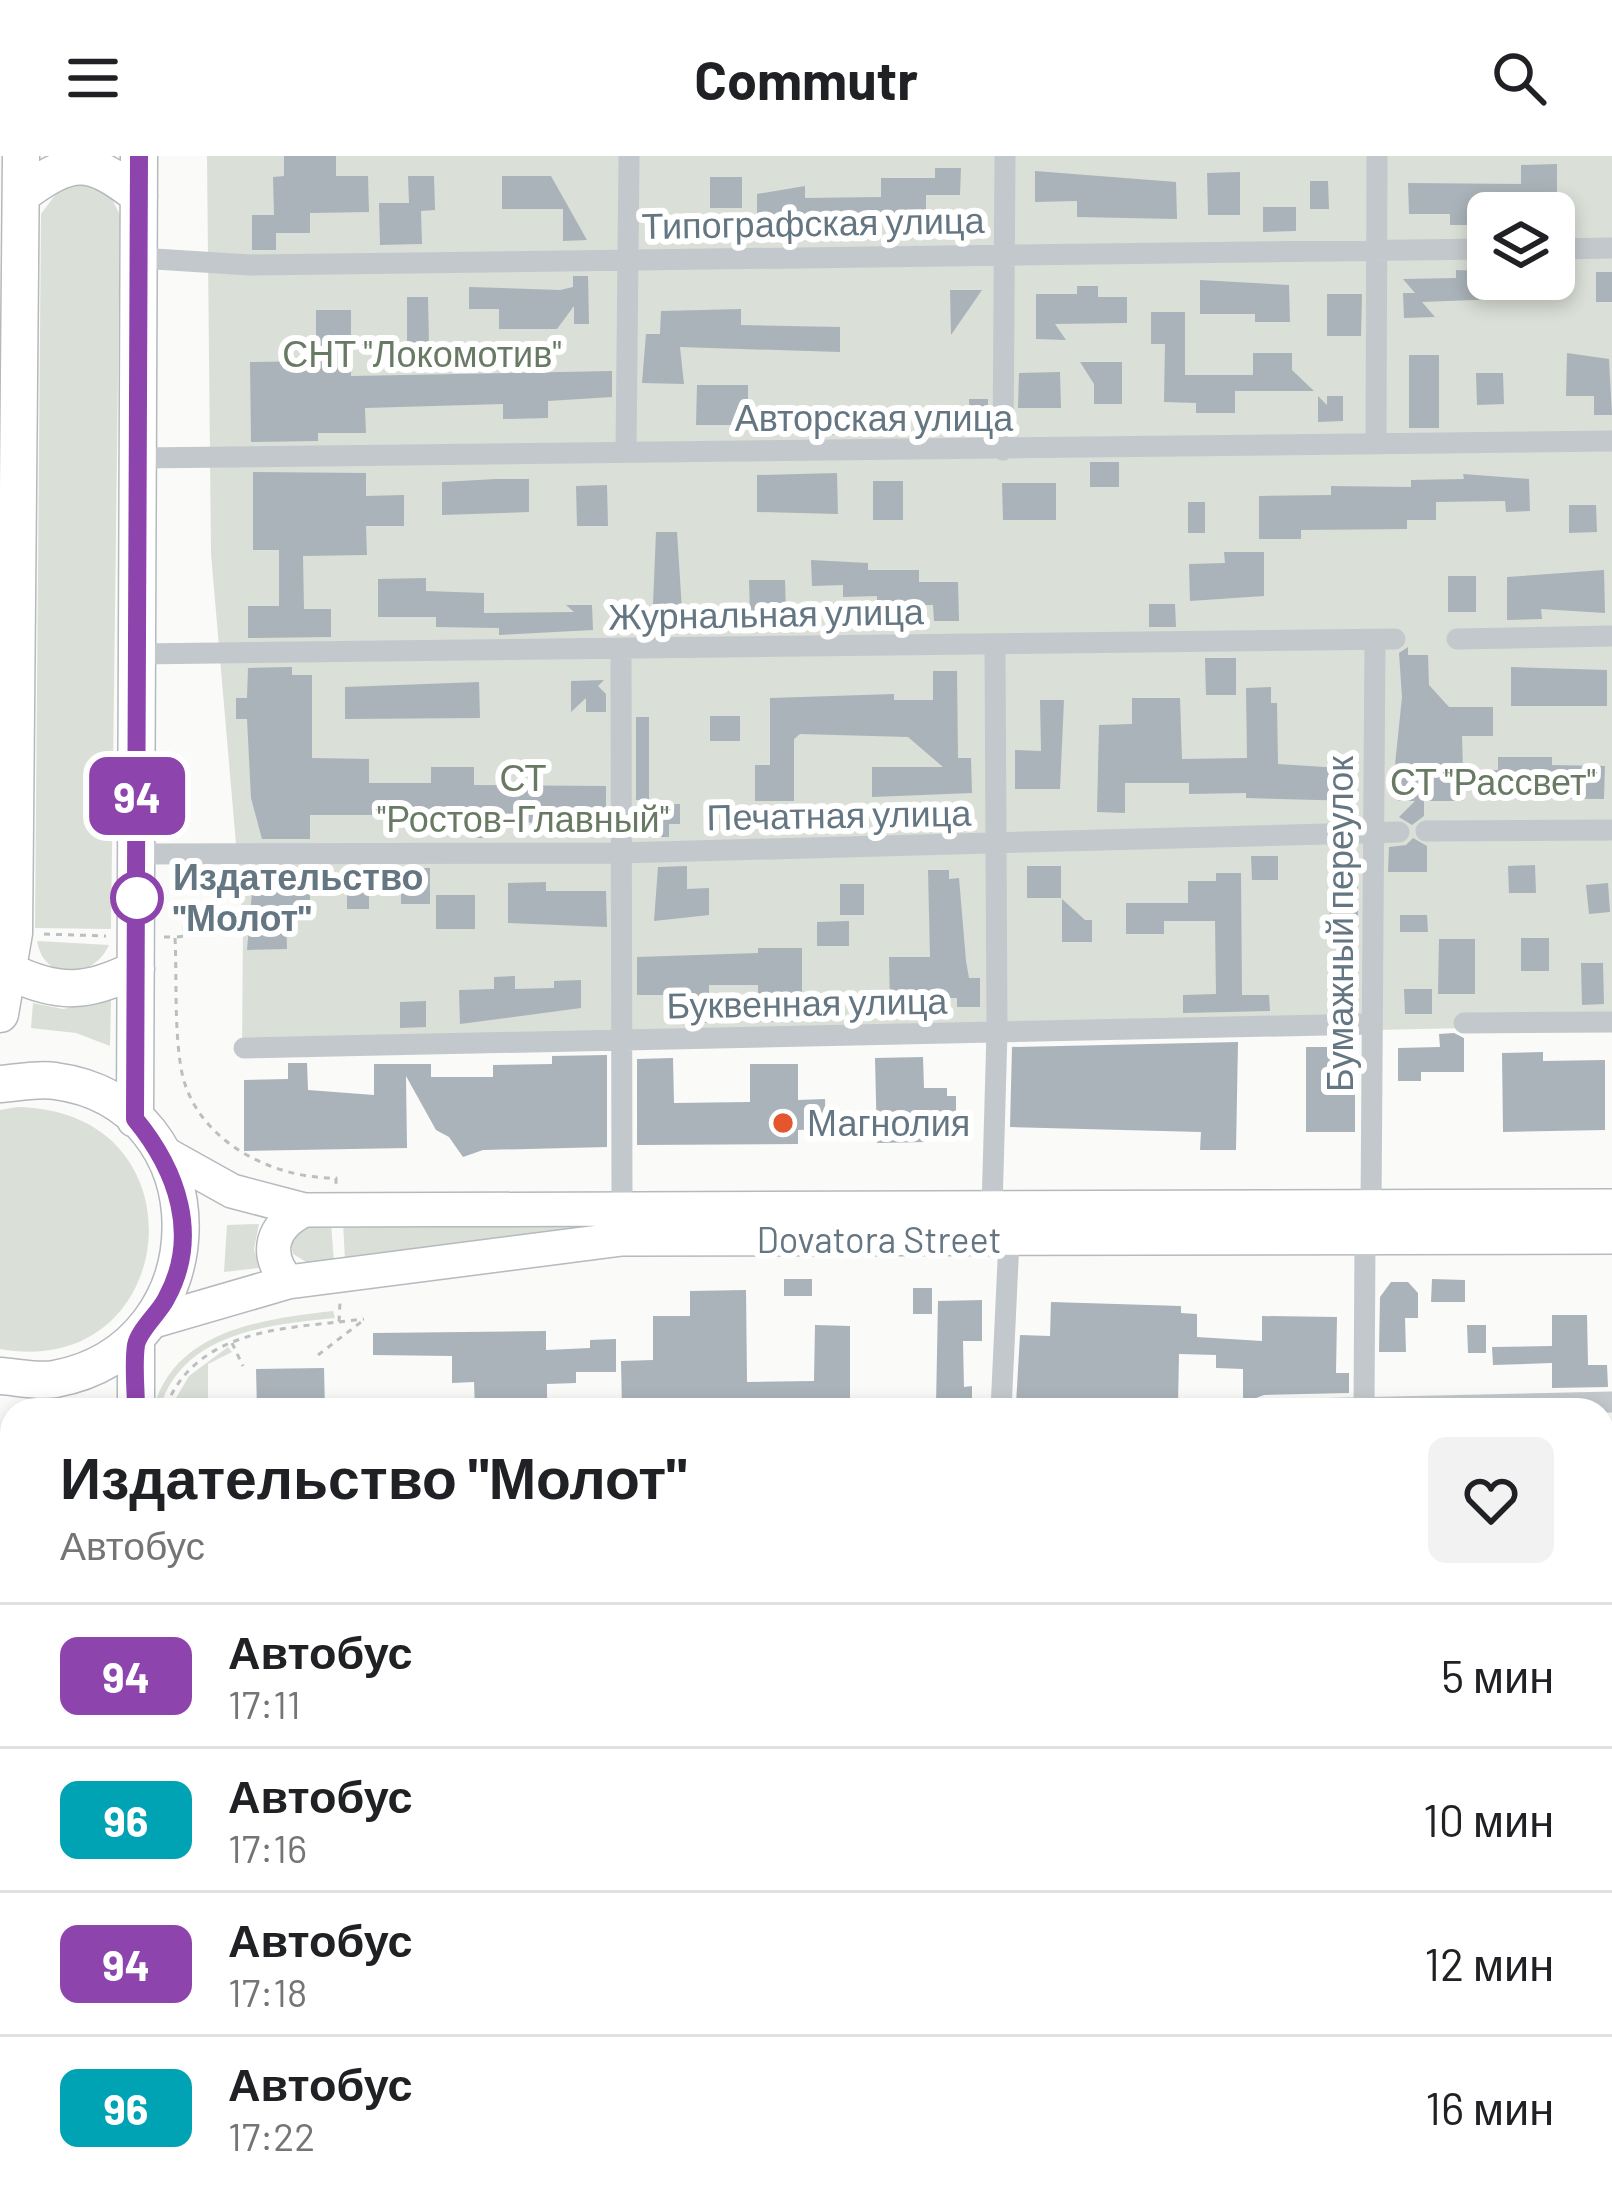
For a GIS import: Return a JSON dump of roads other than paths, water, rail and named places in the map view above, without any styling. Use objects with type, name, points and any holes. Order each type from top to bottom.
[{"type":"highway","points":[[0,1014],[11,972],[14,933],[10,190],[21,156]]},
{"type":"highway","points":[[135,1119],[139,156]]},
{"type":"highway","points":[[10,190],[83,165],[115,176],[139,196]]},
{"type":"highway","points":[[11,972],[68,992],[107,984],[136,953]]},
{"type":"highway","points":[[0,1084],[52,1080],[82,1087],[135,1119],[162,1152],[178,1189],[184,1232],[170,1292],[145,1330],[105,1362],[53,1379],[0,1376]]},
{"type":"highway","points":[[137,1398],[145,1330]]},
{"type":"main road","name":"Dovatora Street","points":[[162,1152],[232,1191],[320,1210],[992,1208],[1612,1237]]},
{"type":"main road","name":"Dovatora Street","points":[[145,1330],[288,1282],[622,1239],[1009,1240],[1368,1225],[1612,1206]]},
{"type":"main road","points":[[288,1282],[275,1265],[273,1240],[286,1218],[320,1210]]},
{"type":"street","points":[[626,452],[629,156]]},
{"type":"street","points":[[1003,450],[1005,156]]},
{"type":"street","points":[[1376,442],[1377,156]]},
{"type":"street","points":[[1575,249],[1612,248]]},
{"type":"street","name":"Типографская улица","points":[[139,258],[250,265],[1467,249]]},
{"type":"street","name":"Авторская улица","points":[[137,458],[1612,441]]},
{"type":"street","points":[[1457,639],[1612,636]]},
{"type":"street","name":"Журнальная улица","points":[[137,654],[1385,639]]},
{"type":"street","name":"Бумажный переулок","points":[[1364,1398],[1373,832],[1385,639]]},
{"type":"street","points":[[992,1208],[998,1032],[995,644]]},
{"type":"street","points":[[621,649],[622,1207]]},
{"type":"street","points":[[1426,831],[1612,830]]},
{"type":"street","name":"Печатная улица","points":[[137,854],[620,853],[1399,832]]},
{"type":"street","points":[[1464,1023],[1612,1022]]},
{"type":"street","name":"Буквенная улица","points":[[244,1048],[1371,1024]]},
{"type":"street","points":[[1002,1398],[1009,1240]]},
{"type":"place","name":"Издательство \"Молот\"","points":[[137,898]]},
{"type":"place","name":"Магнолия","points":[[783,1123]]},
{"type":"park label","name":"СНТ \"Локомотив\"","points":[[422,354]]},
{"type":"park label","name":"СТ \"Рассвет\"","points":[[1493,782]]},
{"type":"park label","name":"СТ \"Ростов-Главный\"","points":[[523,798]]}]
